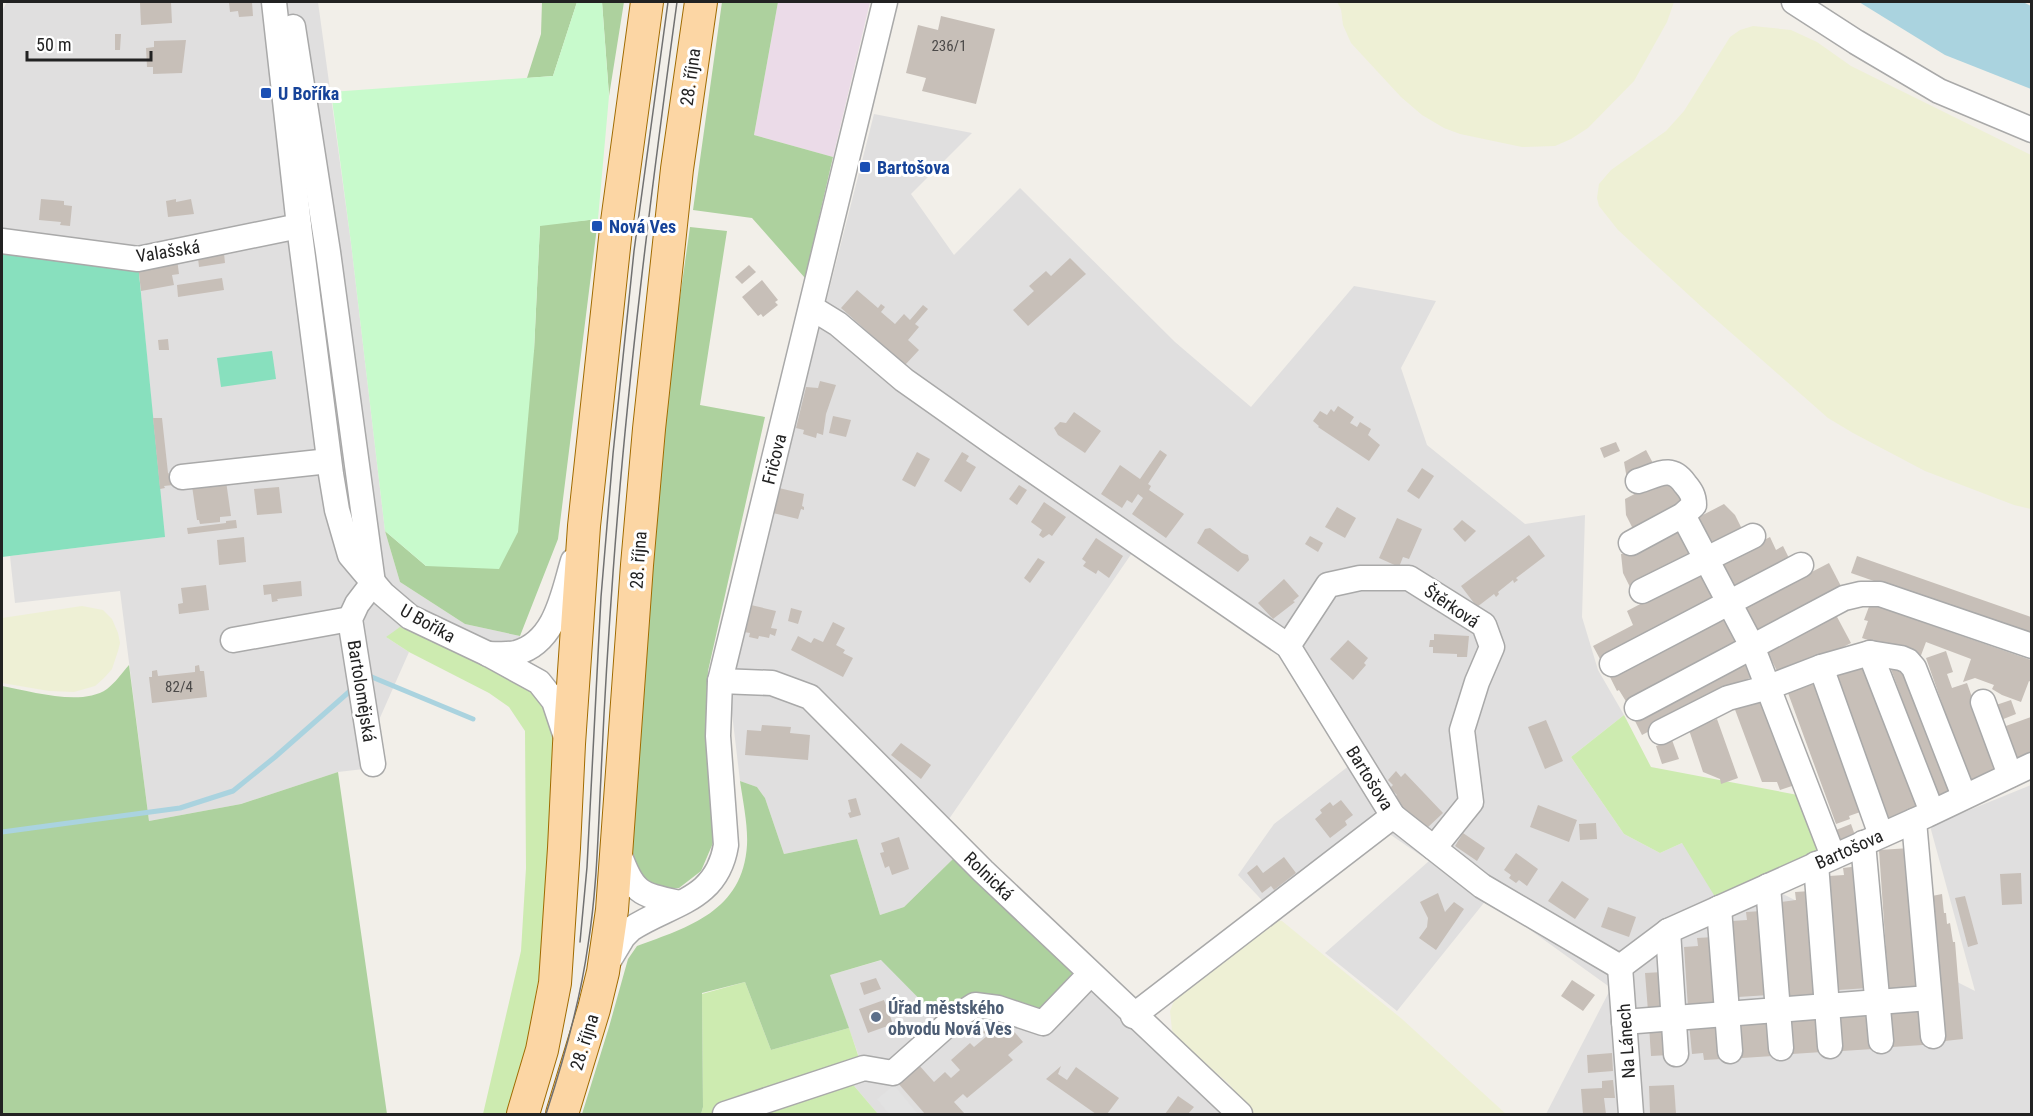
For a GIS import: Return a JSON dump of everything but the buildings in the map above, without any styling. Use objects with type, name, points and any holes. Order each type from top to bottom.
[{"type":"main road","points":[[523,1114],[542,1050],[555,983],[564,859],[568,744],[584,526],[618,217],[647,2]]},
{"type":"main road","name":"28. října","points":[[562,1114],[585,1041],[603,972],[612,909],[649,429],[675,188],[701,2]]},
{"type":"street","name":"U Boříka","points":[[274,2],[296,117],[330,263],[373,583]]},
{"type":"street","name":"U Boříka","points":[[290,2],[294,41],[299,226],[330,468],[337,510],[350,555],[382,594],[410,617],[488,654],[544,687],[554,701],[568,744]]},
{"type":"street","name":"Fričova","points":[[603,972],[617,945],[631,929],[695,896],[706,887],[719,869],[724,854],[725,829],[718,736],[720,681],[885,2]]},
{"type":"street","points":[[1794,2],[1939,91],[2031,130]]},
{"type":"street","name":"Valašská","points":[[2,241],[138,259],[299,226]]},
{"type":"street","name":"Bartošova","points":[[812,308],[838,324],[904,380],[996,446],[1288,646],[1393,816],[1482,886],[1620,967],[1668,931],[2021,770]]},
{"type":"street","points":[[182,477],[330,468]]},
{"type":"street","points":[[284,479],[330,468]]},
{"type":"street","points":[[1631,543],[1683,515],[1694,505],[1694,496],[1680,476],[1669,471],[1638,481]]},
{"type":"street","points":[[1683,515],[1752,646],[1769,687],[1824,860],[1830,1046]]},
{"type":"street","points":[[488,654],[519,652],[546,633],[561,600],[584,526]]},
{"type":"street","points":[[1642,591],[1753,536]]},
{"type":"street","points":[[1612,664],[1801,565]]},
{"type":"street","name":"Štěrková","points":[[1288,646],[1328,585],[1360,578],[1410,578],[1484,625],[1492,647],[1477,682],[1462,730],[1471,802],[1434,848]]},
{"type":"street","name":"Bartolomějská","points":[[372,764],[350,619],[357,604],[373,583]]},
{"type":"street","points":[[1637,708],[1844,598],[1880,594],[2031,646]]},
{"type":"street","name":"Bartolomějská","points":[[233,640],[350,619]]},
{"type":"street","points":[[1661,732],[1728,698],[1769,687],[1821,667],[1870,653],[1901,658],[1908,661],[1914,668],[1964,796]]},
{"type":"street","points":[[1870,653],[1923,816],[1932,1036]]},
{"type":"street","points":[[1821,667],[1872,839],[1881,1041]]},
{"type":"street","name":"Rolnická","points":[[720,681],[772,683],[810,697],[983,871],[1133,1016],[1240,1114]]},
{"type":"street","points":[[1983,702],[2021,770]]},
{"type":"street","points":[[1133,1016],[1393,816]]},
{"type":"street","points":[[618,851],[628,876],[636,888],[648,896],[680,903]]},
{"type":"street","points":[[1768,886],[1781,1048]]},
{"type":"street","points":[[1719,908],[1730,1051]]},
{"type":"street","points":[[1668,931],[1676,1053]]},
{"type":"street","name":"Na Lánech","points":[[1620,967],[1631,1114]]},
{"type":"street","points":[[725,1114],[864,1068],[893,1073],[956,1017],[975,1005],[998,1008],[1043,1023],[1090,974]]},
{"type":"street","points":[[1624,1022],[1929,998]]},
{"type":"shaded area","points":[[7,2],[318,2],[351,243],[385,531],[400,582],[465,624],[520,636],[522,681],[386,637],[409,652],[375,729],[381,767],[338,772],[241,804],[149,821],[120,591],[15,603],[10,556],[164,537],[137,251],[2,236],[2,11]]},
{"type":"shaded area","points":[[778,2],[870,2],[833,157],[754,135]]},
{"type":"shaded area","points":[[874,114],[972,133],[911,194],[954,255],[1020,188],[1175,342],[1251,407],[1354,286],[1436,301],[1401,368],[1427,445],[1525,524],[1585,515],[1582,617],[1598,670],[1624,715],[1571,757],[1624,834],[1660,853],[1682,843],[1975,991],[1930,826],[2031,785],[2031,1114],[1546,1114],[1611,988],[1487,899],[1397,1011],[1325,953],[1429,861],[1385,831],[1275,914],[1238,875],[1274,824],[1350,765],[1280,651],[1132,553],[949,819],[1246,1114],[878,1114],[849,1080],[859,1057],[830,975],[882,960],[949,1029],[955,857],[904,907],[880,915],[857,839],[784,854],[765,798],[757,787],[740,781],[731,705],[735,659]]},
{"type":"shaded area","points":[[894,1085],[918,1114],[889,1114],[877,1099]]},
{"type":"green space","points":[[542,2],[577,2],[553,76],[527,78],[541,34]]},
{"type":"green space","points":[[577,2],[602,2],[609,96],[598,219],[540,226],[534,351],[518,532],[499,569],[426,566],[385,531],[331,92],[553,76]]},
{"type":"green space","points":[[602,2],[624,2],[609,96],[609,95]]},
{"type":"green space","points":[[722,2],[778,2],[754,135],[833,157],[805,278],[752,218],[693,210]]},
{"type":"green space","points":[[1337,2],[1674,2],[1667,22],[1634,81],[1588,128],[1555,146],[1522,147],[1460,134],[1422,115],[1401,97],[1351,43]]},
{"type":"green space","points":[[1753,26],[1791,30],[1817,42],[1851,66],[2031,155],[2031,509],[2014,505],[1925,471],[1828,418],[1618,230],[1599,206],[1597,198],[1599,184],[1611,170],[1666,131],[1684,111],[1730,37],[1740,30]]},
{"type":"green space","points":[[598,219],[558,539],[520,636],[465,624],[400,582],[385,531],[426,566],[534,351],[540,225]]},
{"type":"green space","points":[[690,227],[727,231],[700,405],[765,417],[708,671],[706,714],[713,843],[701,871],[679,888],[651,888],[630,858],[661,431]]},
{"type":"green space","points":[[2,254],[52,260],[52,255],[138,263],[165,537],[2,557]]},
{"type":"green space","points":[[272,351],[276,379],[221,387],[217,358]]},
{"type":"green space","points":[[82,606],[103,610],[112,619],[118,633],[120,643],[118,651],[112,669],[104,678],[95,686],[74,692],[49,691],[2,683],[2,618]]},
{"type":"green space","points":[[400,627],[522,681],[541,704],[554,732],[545,942],[527,1044],[507,1114],[483,1114],[521,951],[526,868],[525,731],[509,707],[489,693],[409,652],[386,637]]},
{"type":"green space","points":[[129,665],[149,821],[241,804],[338,772],[387,1114],[2,1114],[2,686],[41,694],[84,697],[107,689]]},
{"type":"green space","points":[[1624,715],[1651,767],[1803,796],[1822,852],[1717,900],[1682,843],[1660,853],[1624,834],[1571,757]]},
{"type":"green space","points":[[740,781],[757,787],[765,798],[784,854],[857,839],[880,915],[904,907],[955,857],[1075,974],[1041,1013],[991,1001],[949,1029],[881,960],[830,975],[849,1028],[771,1050],[745,982],[702,993],[703,1107],[701,1114],[582,1114],[628,959],[637,946],[694,923],[710,913],[724,901],[735,886],[743,868],[747,845]]},
{"type":"green space","points":[[1273,919],[1282,921],[1402,1019],[1506,1114],[1253,1114],[1229,1084],[1177,1039],[1172,1030],[1170,1011],[1175,998]]},
{"type":"green space","points":[[745,982],[771,1050],[849,1028],[859,1058],[849,1080],[878,1114],[701,1114],[703,1107],[702,994]]},
{"type":"water","points":[[1859,2],[2023,2],[2031,6],[2031,89],[1945,55]]},
{"type":"waterway","points":[[367,675],[473,719]]},
{"type":"waterway","points":[[2,832],[180,808],[233,791],[350,691]]},
{"type":"tram line","points":[[580,942],[587,867],[601,597],[613,454],[634,251],[668,2]]},
{"type":"tram line","points":[[546,1114],[576,1009],[591,924],[597,861],[611,598],[625,430],[649,216],[677,2]]},
{"type":"place","name":"U Boříka","points":[[266,93]]},
{"type":"place","name":"Bartošova","points":[[865,167]]},
{"type":"place","name":"Nová Ves","points":[[597,226]]},
{"type":"place","name":"Úřad městského obvodu Nová Ves","points":[[876,1017]]}]
